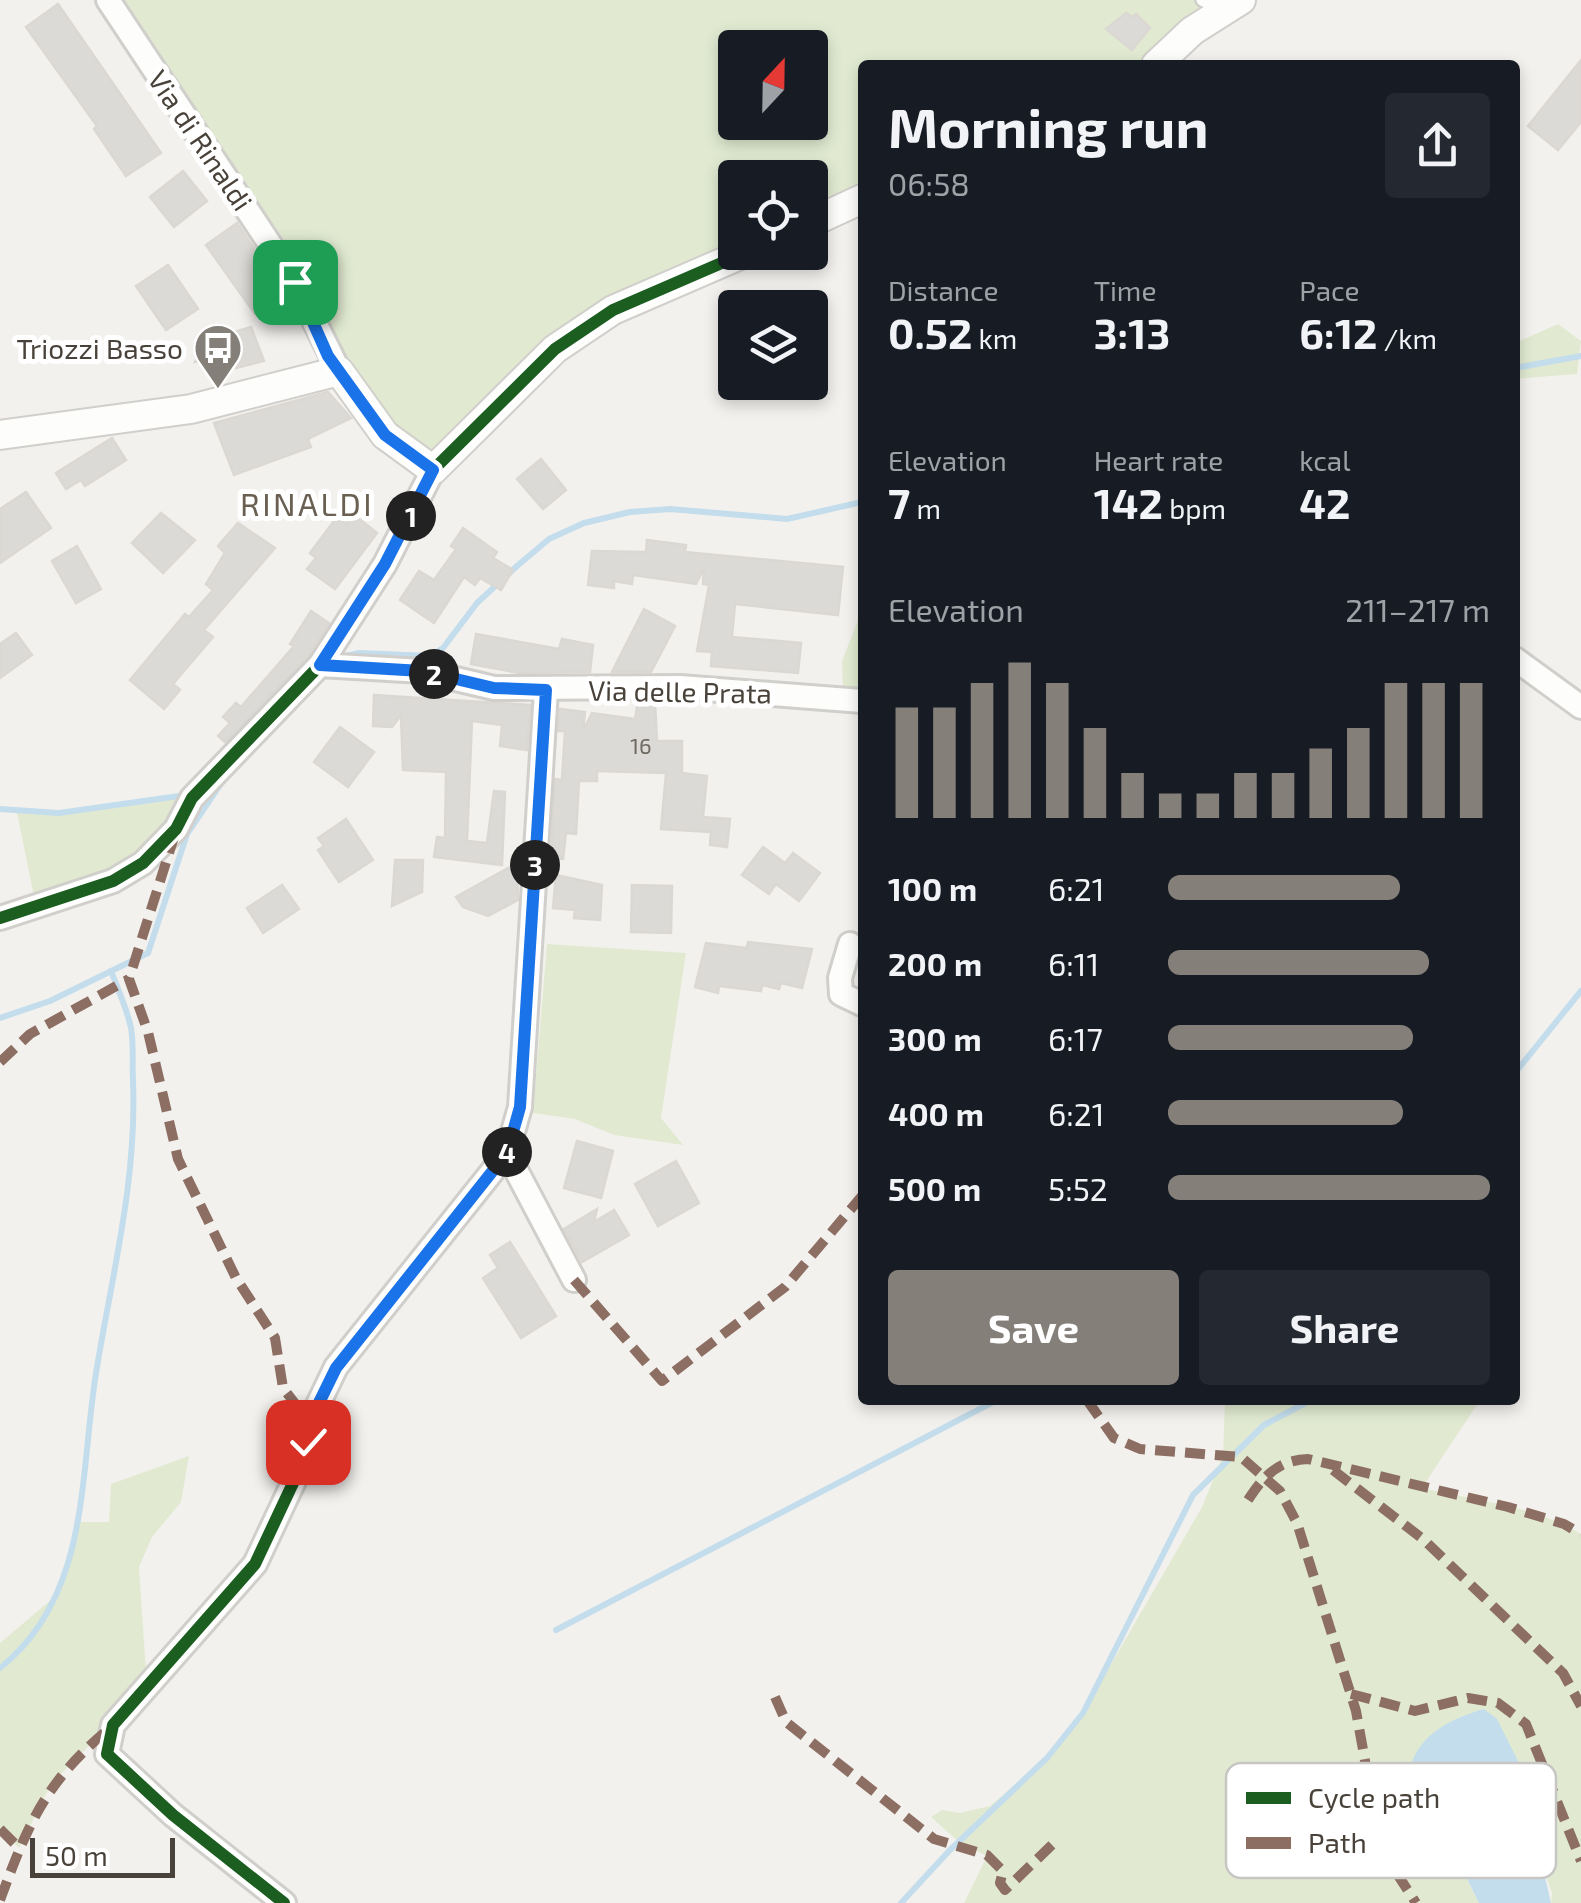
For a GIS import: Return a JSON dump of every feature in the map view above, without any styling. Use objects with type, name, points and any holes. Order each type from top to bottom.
[{"type":"street","name":"Via di Rinaldi","points":[[108,0],[295,282],[338,371],[385,435],[433,470]]},
{"type":"street","points":[[1161,60],[1221,3]]},
{"type":"street","points":[[828,215],[858,202]]},
{"type":"street","points":[[0,918],[113,881],[143,863],[176,830],[192,798],[320,665],[385,564],[433,470],[567,341],[613,310],[718,265]]},
{"type":"street","points":[[0,436],[192,409],[338,371]]},
{"type":"street","points":[[1520,663],[1581,707]]},
{"type":"street","name":"Via delle Prata","points":[[320,665],[422,671],[494,688],[680,687],[858,701]]},
{"type":"street","points":[[284,1903],[173,1815],[107,1754],[106,1742],[113,1725],[255,1564],[302,1464],[313,1415],[336,1368],[507,1153],[520,1107],[546,690]]},
{"type":"street","points":[[850,944],[840,978],[841,994],[858,1002]]},
{"type":"street","points":[[507,1153],[574,1280]]},
{"type":"green space","points":[[118,0],[1241,0],[1163,60],[858,60],[858,201],[828,215],[828,160],[718,160],[718,260],[613,310],[433,470],[339,371],[297,258]]},
{"type":"green space","points":[[1558,324],[1581,341],[1577,374],[1520,379],[1520,341]]},
{"type":"green space","points":[[858,620],[858,700],[843,697],[842,661]]},
{"type":"green space","points":[[179,796],[192,798],[143,863],[36,906],[17,813],[85,811]]},
{"type":"green space","points":[[547,944],[686,953],[661,1118],[683,1145],[614,1135],[575,1119],[533,1113]]},
{"type":"green space","points":[[1225,1405],[1477,1405],[1422,1488],[1525,1510],[1581,1534],[1581,1903],[1551,1903],[1546,1878],[1556,1878],[1556,1763],[1504,1763],[1484,1710],[1440,1729],[1423,1744],[1412,1763],[1226,1763],[1226,1878],[1467,1878],[1479,1903],[964,1903],[987,1856],[960,1843],[931,1817],[942,1810],[960,1813],[990,1806],[1047,1758],[1083,1713],[1202,1507],[1223,1455]]},
{"type":"green space","points":[[189,1456],[181,1502],[152,1537],[139,1567],[147,1687],[51,1784],[19,1848],[0,1829],[0,1643],[58,1594],[78,1522],[109,1522],[111,1484]]},
{"type":"water","points":[[1484,1709],[1497,1719],[1519,1763],[1412,1763],[1430,1735]]},
{"type":"water","points":[[1467,1878],[1545,1878],[1551,1903],[1479,1903]]},
{"type":"building","points":[[58,4],[161,153],[126,176],[94,129],[97,126],[26,27]]},
{"type":"building","points":[[1126,13],[1132,17],[1136,14],[1150,28],[1132,50],[1106,29]]},
{"type":"building","points":[[1581,60],[1581,122],[1558,150],[1528,126]]},
{"type":"building","points":[[183,171],[207,201],[174,227],[150,197]]},
{"type":"building","points":[[237,223],[284,294],[255,314],[206,245]]},
{"type":"building","points":[[168,265],[198,309],[166,330],[136,286]]},
{"type":"building","points":[[251,327],[264,361],[236,368],[233,357],[195,362],[203,341]]},
{"type":"building","points":[[328,392],[351,418],[308,439],[311,447],[234,475],[214,423]]},
{"type":"building","points":[[112,438],[126,460],[85,486],[81,480],[66,489],[56,473]]},
{"type":"building","points":[[541,459],[566,490],[543,509],[517,479]]},
{"type":"building","points":[[26,492],[51,528],[0,563],[0,509]]},
{"type":"building","points":[[161,513],[195,540],[163,573],[132,543]]},
{"type":"building","points":[[353,514],[377,533],[335,589],[307,569],[316,558],[310,553],[337,517],[346,524]]},
{"type":"building","points":[[238,523],[275,548],[204,630],[213,637],[173,684],[180,690],[164,709],[130,680],[185,614],[189,617],[213,590],[206,584],[225,553],[218,546]]},
{"type":"building","points":[[463,528],[497,552],[493,558],[513,570],[501,590],[480,578],[475,585],[464,577],[434,623],[400,600],[419,571],[434,580],[456,549],[451,546]]},
{"type":"building","points":[[647,540],[686,545],[685,552],[843,567],[838,615],[735,604],[732,637],[801,643],[798,673],[711,666],[712,652],[697,651],[709,585],[703,584],[704,568],[696,584],[633,575],[632,584],[614,581],[614,588],[588,585],[592,551],[646,552]]},
{"type":"building","points":[[77,546],[101,589],[76,603],[52,561]]},
{"type":"building","points":[[644,609],[675,626],[651,672],[612,672]]},
{"type":"building","points":[[311,611],[329,623],[308,656],[225,742],[218,736],[230,723],[223,717],[236,703],[241,707],[294,646],[290,644]]},
{"type":"building","points":[[16,633],[32,655],[0,678],[0,644]]},
{"type":"building","points":[[476,634],[559,649],[562,639],[593,645],[590,672],[519,673],[471,664]]},
{"type":"building","points":[[374,695],[530,705],[527,750],[500,746],[502,725],[472,721],[467,841],[487,843],[494,791],[505,792],[502,865],[434,857],[437,837],[445,838],[446,772],[403,770],[401,715],[392,727],[373,726]]},
{"type":"building","points":[[638,702],[655,702],[657,741],[682,741],[682,773],[707,776],[703,817],[730,819],[727,847],[710,845],[711,832],[661,829],[666,773],[597,771],[597,781],[579,781],[576,834],[566,833],[563,859],[551,858],[555,779],[562,780],[565,731],[558,731],[560,709],[585,712],[583,731],[592,713],[635,719]]},
{"type":"building","points":[[340,727],[374,752],[348,787],[314,762]]},
{"type":"building","points":[[346,819],[373,860],[339,882],[318,850],[324,846],[318,838]]},
{"type":"building","points":[[763,847],[785,863],[793,853],[820,873],[799,901],[776,884],[769,894],[742,875]]},
{"type":"building","points":[[395,860],[423,860],[422,892],[392,906]]},
{"type":"building","points":[[517,863],[518,900],[488,916],[463,907],[456,897]]},
{"type":"building","points":[[556,875],[602,885],[600,920],[574,918],[575,910],[553,908]]},
{"type":"building","points":[[282,885],[299,909],[263,933],[247,908]]},
{"type":"building","points":[[632,885],[672,886],[671,933],[631,932]]},
{"type":"building","points":[[748,942],[812,949],[802,988],[781,983],[779,989],[762,985],[761,991],[719,986],[718,993],[695,987],[706,943],[747,948]]},
{"type":"building","points":[[577,1141],[613,1151],[601,1198],[564,1188]]},
{"type":"building","points":[[676,1161],[699,1203],[658,1226],[635,1184]]},
{"type":"building","points":[[597,1209],[594,1222],[614,1210],[629,1235],[582,1262],[564,1229]]},
{"type":"building","points":[[510,1242],[556,1316],[521,1338],[483,1278],[498,1268],[490,1255]]},
{"type":"waterway","points":[[1520,367],[1581,356]]},
{"type":"waterway","points":[[338,658],[359,653],[430,656],[443,648],[477,603],[517,566],[549,539],[584,523],[630,512],[670,509],[787,519],[858,503]]},
{"type":"waterway","points":[[0,1018],[50,1001],[148,953],[187,834],[224,779]]},
{"type":"waterway","points":[[0,809],[59,813],[179,796],[185,801]]},
{"type":"waterway","points":[[0,1668],[30,1638],[51,1605],[66,1568],[83,1489],[91,1407],[131,1154],[132,1034],[111,971]]},
{"type":"waterway","points":[[1520,1067],[1581,991]]},
{"type":"waterway","points":[[556,1630],[987,1405]]},
{"type":"waterway","points":[[901,1903],[950,1850],[1047,1758],[1083,1713],[1193,1495],[1264,1425],[1302,1405]]},
{"type":"marked path","points":[[175,834],[129,979],[148,1032],[178,1159],[236,1278],[275,1338],[283,1388],[297,1406],[313,1415]]},
{"type":"marked path","points":[[0,1062],[30,1034],[129,979]]},
{"type":"marked path","points":[[574,1280],[662,1381],[785,1287],[858,1201]]},
{"type":"marked path","points":[[1091,1405],[1114,1438],[1140,1449],[1241,1457],[1280,1491],[1297,1523],[1356,1711],[1365,1763]]},
{"type":"marked path","points":[[1248,1500],[1272,1471],[1308,1459],[1508,1507],[1564,1524],[1581,1534]]},
{"type":"marked path","points":[[1333,1470],[1423,1539],[1563,1673],[1581,1706]]},
{"type":"marked path","points":[[1351,1694],[1415,1711],[1468,1698],[1498,1703],[1526,1724],[1542,1763]]},
{"type":"marked path","points":[[775,1697],[786,1722],[934,1839],[987,1855],[1003,1871],[1000,1883],[1005,1890],[1055,1842]]},
{"type":"marked path","points":[[0,1900],[42,1805],[70,1766],[111,1727]]},
{"type":"marked path","points":[[1556,1799],[1581,1861]]},
{"type":"marked path","points":[[0,1829],[19,1848]]},
{"type":"marked path","points":[[1400,1878],[1416,1903]]},
{"type":"cycle path","points":[[0,918],[113,881],[143,863],[176,829],[192,798],[320,665],[385,564],[433,470],[555,349],[613,310],[718,265]]},
{"type":"cycle path","points":[[284,1903],[173,1815],[107,1754],[113,1725],[255,1564],[302,1464],[313,1415],[336,1367],[507,1153],[520,1107],[546,690]]},
{"type":"place","name":"Triozzi Basso","points":[[218,390]]},
{"type":"district","name":"RINALDI","points":[[307,503]]},
{"type":"route","points":[[295,282],[328,356],[385,435],[433,470],[385,564],[320,665],[422,671],[494,688],[546,690],[520,1107],[507,1153],[336,1368],[313,1415],[308,1442]]}]
